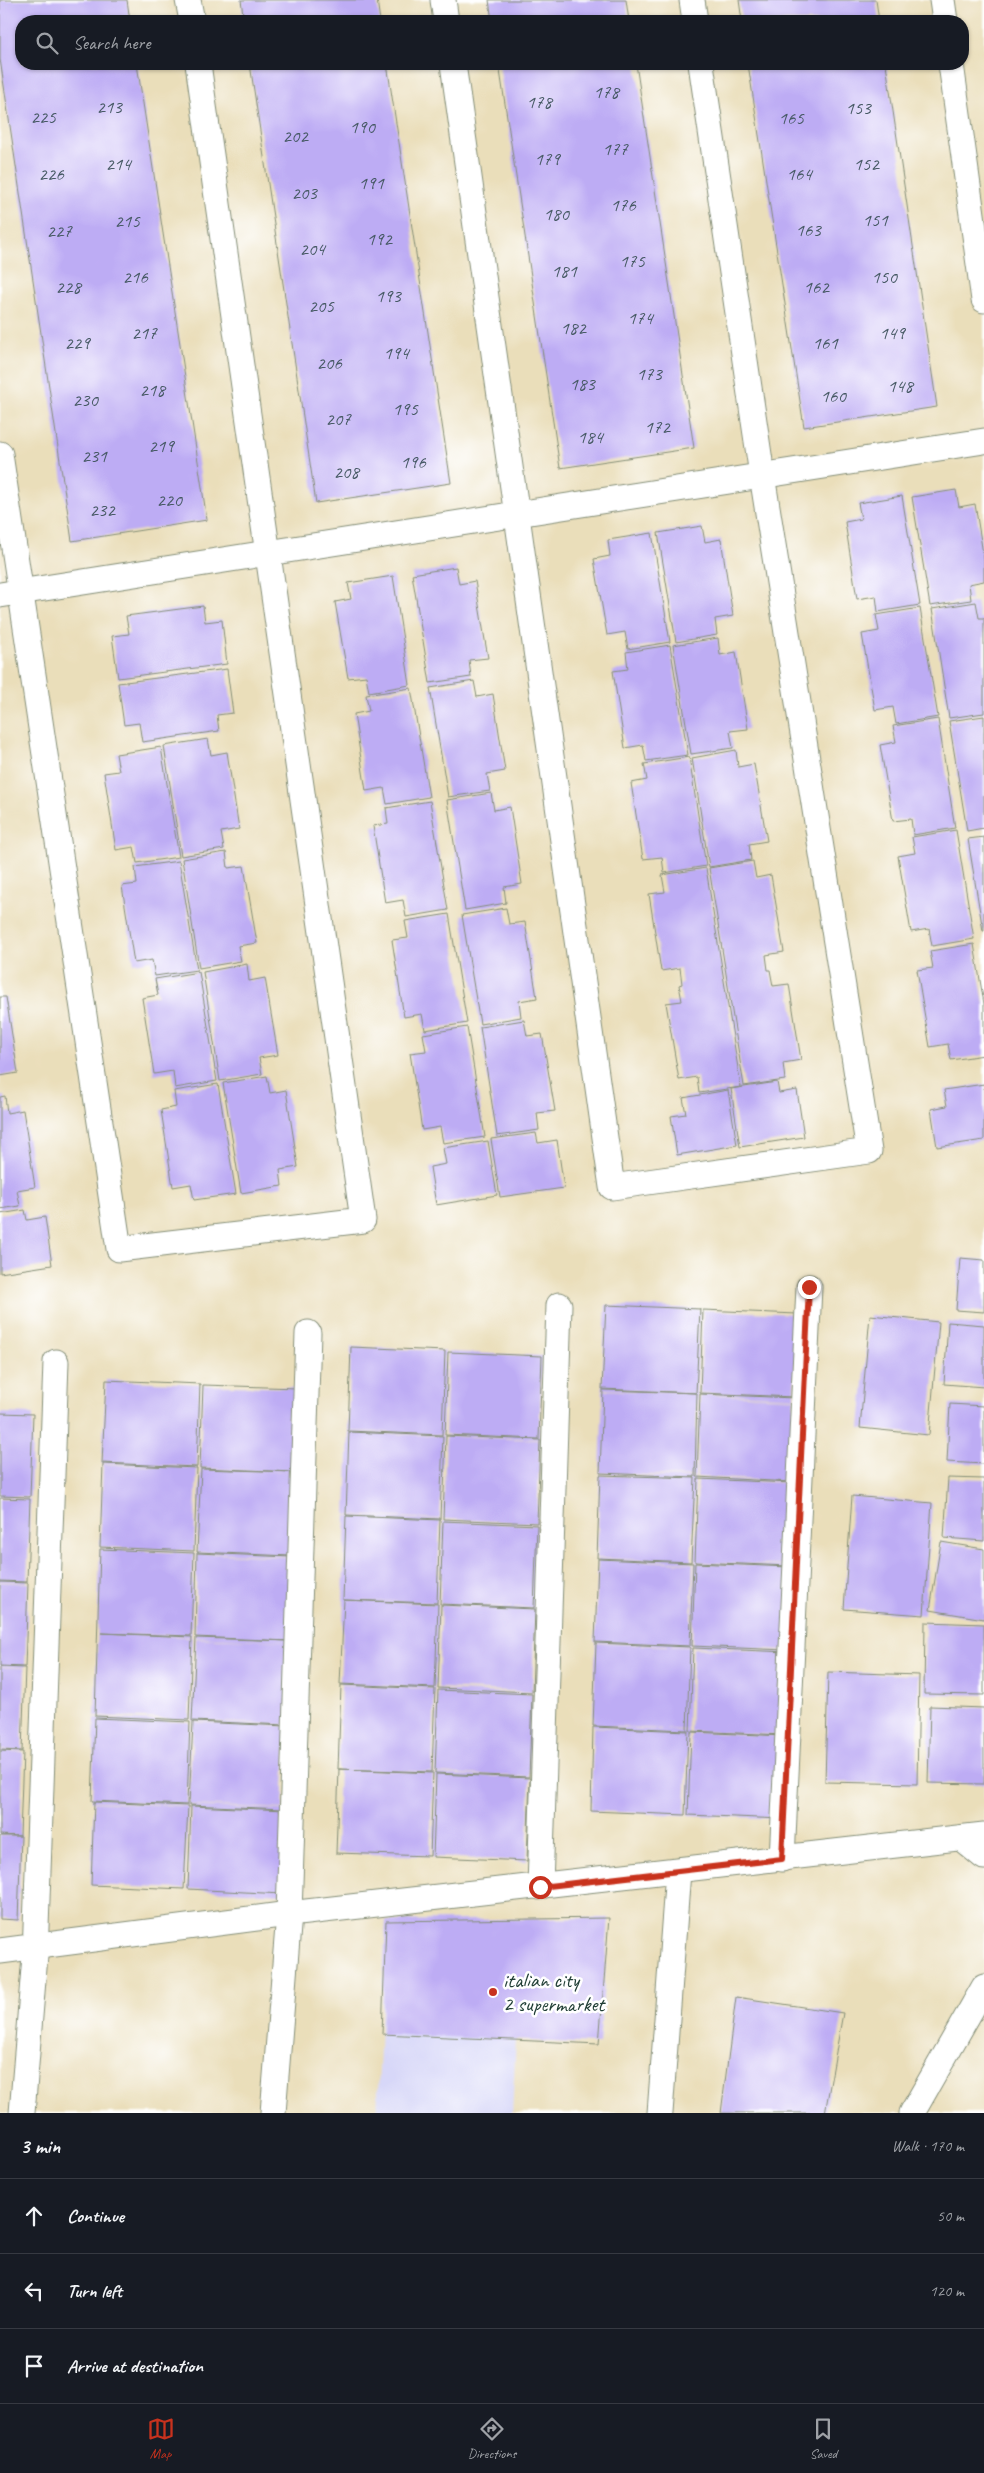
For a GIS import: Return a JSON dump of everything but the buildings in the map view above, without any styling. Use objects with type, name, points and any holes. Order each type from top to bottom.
[{"type":"street","points":[[188,0],[191,15]]},
{"type":"street","points":[[443,0],[445,15]]},
{"type":"street","points":[[692,0],[694,15]]},
{"type":"street","points":[[942,0],[944,15]]},
{"type":"street","points":[[0,454],[10,593],[119,1249],[363,1220],[199,70]]},
{"type":"street","points":[[453,70],[612,1187],[869,1151],[762,476],[702,70]]},
{"type":"street","points":[[952,70],[984,300]]},
{"type":"street","points":[[10,593],[984,441]]},
{"type":"street","points":[[782,1859],[809,1287]]},
{"type":"street","points":[[540,1887],[559,1305]]},
{"type":"street","points":[[273,2113],[289,1914],[308,1333]]},
{"type":"street","points":[[22,2113],[35,1946],[56,1362]]},
{"type":"street","points":[[0,1951],[289,1914],[972,1837],[984,1857]]},
{"type":"street","points":[[660,2113],[678,1871]]},
{"type":"street","points":[[912,2113],[984,1987]]},
{"type":"shaded area","name":"italian city 2 supermarket","points":[[609,1918],[599,2044],[516,2040],[512,2113],[377,2113],[386,1921]]},
{"type":"place","name":"italian city 2 supermarket","points":[[493,1992]]},
{"type":"route","points":[[540,1887],[782,1859],[809,1287]]}]
